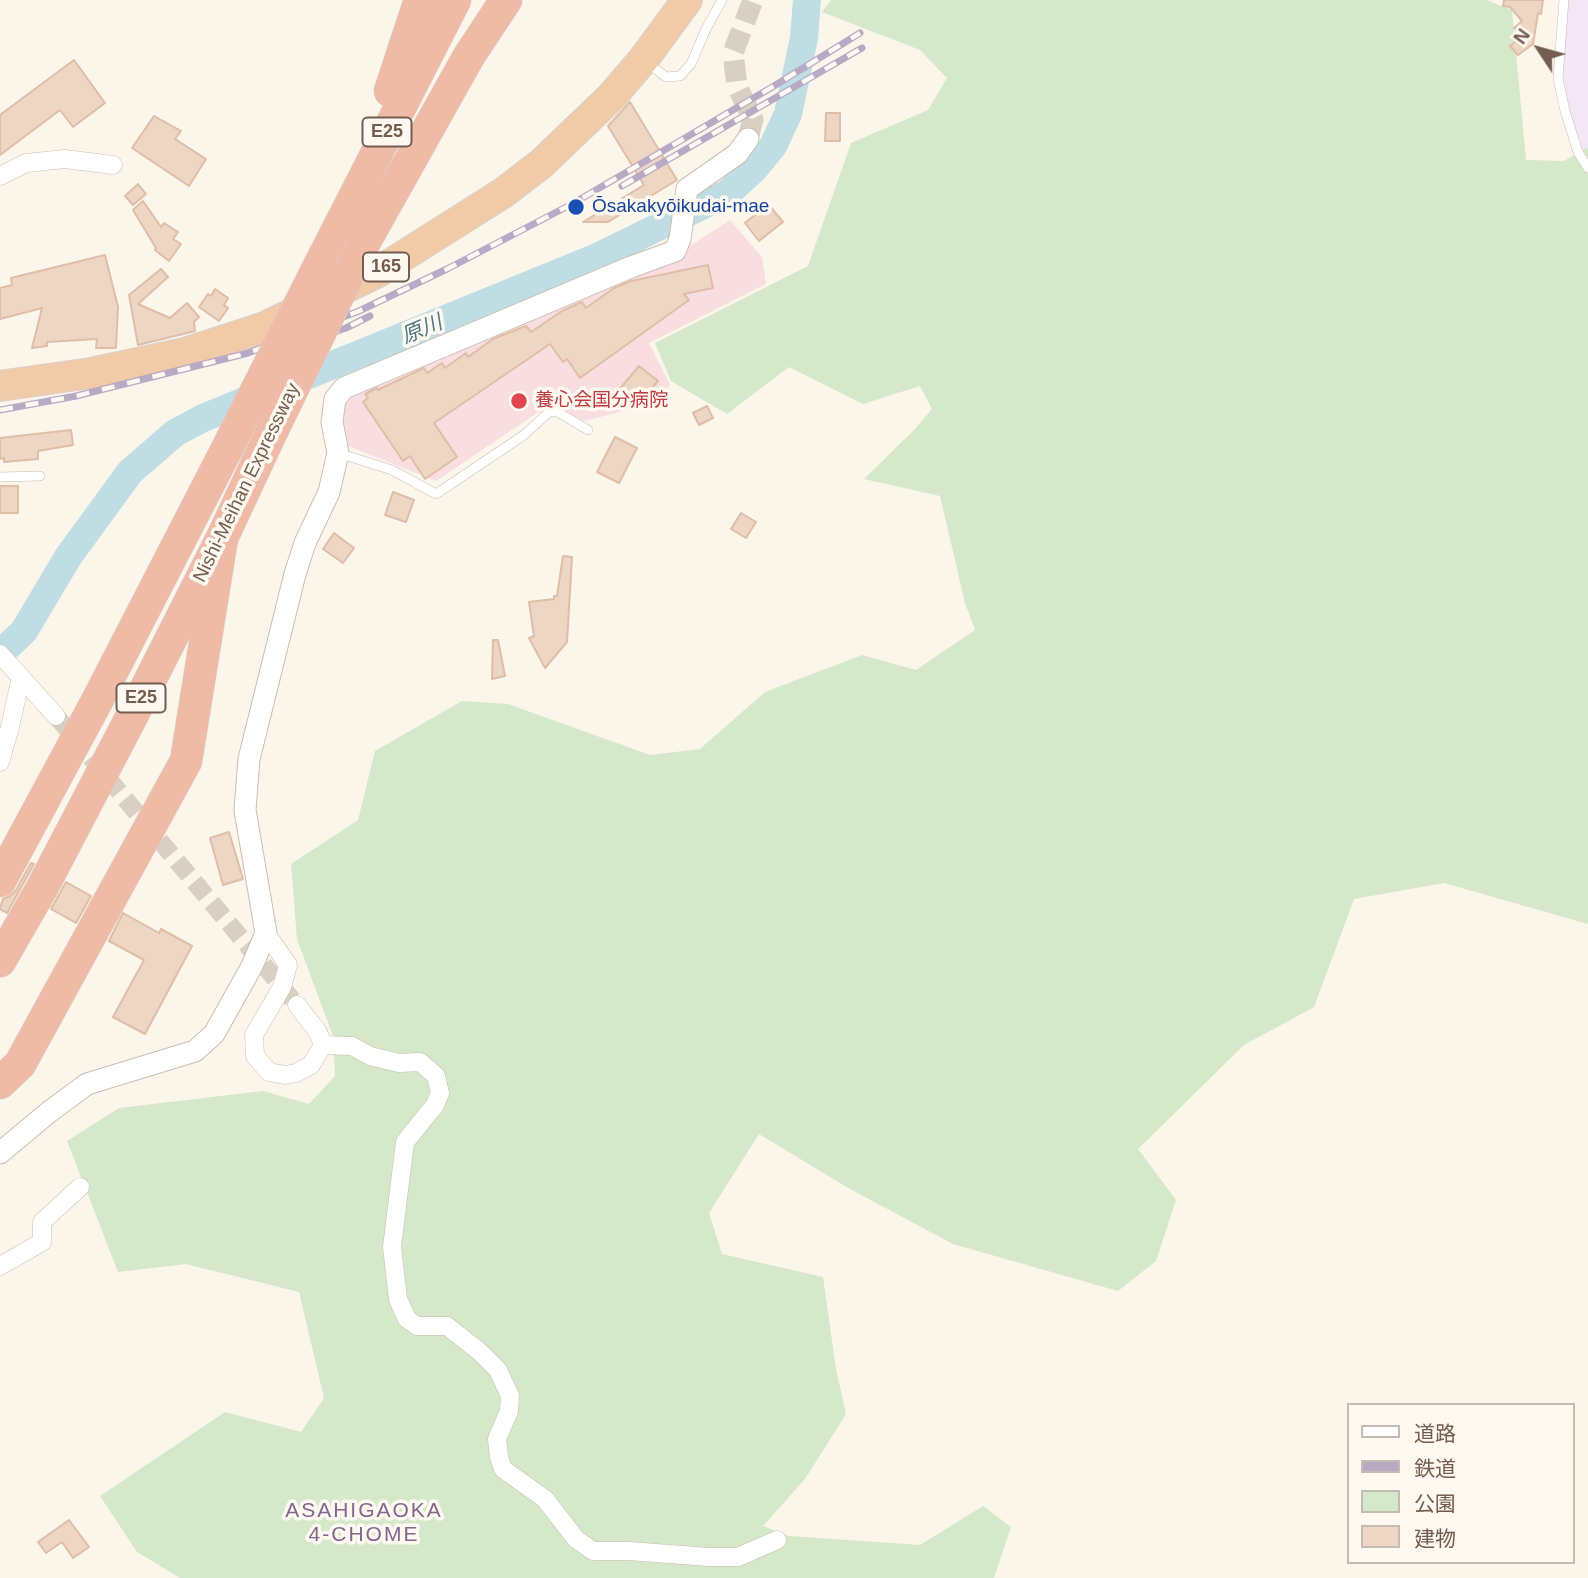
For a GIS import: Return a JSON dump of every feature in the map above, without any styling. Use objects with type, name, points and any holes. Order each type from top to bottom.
[{"type":"highway","points":[[320,264],[399,68],[420,0]]},
{"type":"highway","name":"Nishi-Meihan Expressway","points":[[0,881],[97,701],[455,0]]},
{"type":"highway","name":"Nishi-Meihan Expressway","points":[[0,961],[42,888],[222,538],[483,0]]},
{"type":"highway","points":[[363,245],[470,56],[506,0]]},
{"type":"highway","name":"165","points":[[0,386],[91,373],[185,354],[265,327],[378,272],[503,193],[541,164],[579,130],[643,60],[687,0]]},
{"type":"highway","points":[[0,1083],[20,1065],[186,761],[222,538]]},
{"type":"street","points":[[323,1045],[311,1065],[285,1075],[269,1072],[255,1056],[254,1035],[282,987],[288,965],[266,933],[245,810],[249,759],[295,574],[305,543],[329,492],[338,453],[332,422],[335,399],[344,388],[675,251],[680,239],[687,189],[737,154],[748,139]]},
{"type":"street","points":[[0,176],[26,163],[65,159],[113,165]]},
{"type":"street","points":[[10,665],[56,716]]},
{"type":"street","points":[[0,762],[10,727],[10,665]]},
{"type":"street","points":[[0,1153],[87,1084],[195,1051],[214,1034],[252,966],[266,933]]},
{"type":"street","points":[[297,1005],[318,1032],[323,1045]]},
{"type":"street","points":[[323,1045],[352,1046],[370,1056],[399,1063],[420,1062],[436,1076],[440,1093],[435,1105],[405,1142],[392,1247],[398,1299],[407,1319],[417,1325],[447,1326],[498,1370],[510,1395],[509,1411],[497,1440],[503,1469],[545,1499],[576,1539],[593,1551],[629,1550],[709,1558],[738,1557],[777,1540]]},
{"type":"street","points":[[0,1266],[41,1242],[42,1222],[80,1187]]},
{"type":"lane","points":[[643,60],[666,77],[680,76],[691,64],[722,0]]},
{"type":"lane","points":[[1564,0],[1558,78],[1578,152],[1588,167]]},
{"type":"lane","points":[[338,453],[391,470],[436,494],[524,435],[549,412],[556,411],[588,430]]},
{"type":"lane","points":[[0,477],[40,476]]},
{"type":"shaded area","points":[[1564,0],[1588,0],[1588,168],[1578,152],[1558,78]]},
{"type":"shaded area","points":[[730,220],[762,257],[766,284],[649,343],[670,385],[654,403],[585,421],[549,405],[436,481],[348,446],[341,411],[348,396],[670,259]]},
{"type":"green space","points":[[831,0],[1486,0],[1512,10],[1526,160],[1564,161],[1588,147],[1588,924],[1444,883],[1354,899],[1314,1007],[1244,1045],[1138,1149],[1176,1200],[1156,1261],[1118,1291],[953,1244],[850,1189],[759,1134],[709,1213],[722,1254],[823,1277],[836,1369],[846,1414],[805,1479],[763,1526],[789,1536],[920,1545],[983,1506],[1011,1527],[994,1578],[180,1578],[137,1552],[100,1496],[225,1412],[301,1432],[324,1398],[299,1292],[186,1264],[118,1272],[67,1141],[119,1108],[263,1091],[309,1104],[335,1076],[333,1036],[297,939],[291,864],[358,820],[375,751],[462,701],[508,704],[650,755],[700,749],[765,692],[862,655],[916,670],[975,630],[965,603],[940,496],[864,479],[932,409],[920,386],[863,404],[789,367],[727,414],[671,381],[655,343],[808,266],[851,143],[928,110],[947,78],[920,50],[822,12]]},
{"type":"building","points":[[1504,0],[1543,0],[1533,44],[1518,55],[1510,46],[1516,41],[1512,38],[1519,33],[1514,28],[1522,21],[1510,7],[1503,6]]},
{"type":"building","points":[[74,60],[105,103],[73,127],[60,110],[0,155],[0,115]]},
{"type":"building","points":[[630,102],[677,180],[608,222],[583,222],[644,185],[608,126]]},
{"type":"building","points":[[826,113],[840,113],[840,141],[825,141]]},
{"type":"building","points":[[154,116],[181,131],[175,139],[206,159],[189,186],[132,148]]},
{"type":"building","points":[[138,184],[146,194],[133,205],[125,196]]},
{"type":"building","points":[[143,201],[161,227],[164,223],[178,232],[173,239],[181,244],[169,261],[155,250],[133,210]]},
{"type":"building","points":[[768,204],[783,222],[759,241],[745,223]]},
{"type":"building","points":[[105,255],[118,307],[116,348],[96,348],[97,339],[47,342],[47,346],[32,348],[42,308],[0,319],[0,288],[12,285],[11,278]]},
{"type":"building","points":[[708,265],[713,288],[684,294],[689,300],[580,378],[567,359],[563,362],[550,344],[434,423],[457,457],[425,479],[410,456],[403,461],[363,402],[368,398],[365,394],[377,388],[378,390],[424,368],[427,373],[442,363],[445,368],[466,353],[468,357],[493,339],[526,326],[531,332],[562,311],[582,302],[586,308],[614,288],[631,281]]},
{"type":"building","points":[[161,269],[168,277],[138,304],[170,318],[187,303],[199,317],[194,322],[195,331],[138,345],[129,295]]},
{"type":"building","points":[[215,289],[228,298],[224,305],[228,308],[219,321],[199,307]]},
{"type":"building","points":[[639,366],[658,381],[644,398],[635,390],[628,399],[618,391]]},
{"type":"building","points":[[707,406],[713,418],[699,425],[693,413]]},
{"type":"building","points":[[71,430],[73,445],[38,451],[38,459],[4,462],[4,458],[0,459],[0,438]]},
{"type":"building","points":[[615,437],[637,448],[619,483],[597,472]]},
{"type":"building","points":[[0,486],[18,486],[18,513],[0,513]]},
{"type":"building","points":[[393,492],[414,500],[406,522],[385,515]]},
{"type":"building","points":[[741,513],[756,522],[746,538],[731,529]]},
{"type":"building","points":[[334,533],[354,548],[343,563],[323,549]]},
{"type":"building","points":[[563,556],[572,557],[567,642],[545,668],[529,638],[534,636],[529,602],[554,599],[554,596],[557,596]]},
{"type":"building","points":[[493,640],[498,640],[505,676],[492,679]]},
{"type":"building","points":[[229,832],[243,879],[223,885],[210,838]]},
{"type":"building","points":[[31,863],[34,864],[7,913],[0,909],[3,899],[16,890]]},
{"type":"building","points":[[66,882],[91,896],[76,923],[51,909]]},
{"type":"building","points":[[123,913],[159,933],[161,929],[192,946],[145,1034],[113,1017],[144,960],[109,941]]},
{"type":"building","points":[[69,1520],[89,1547],[73,1558],[62,1542],[46,1553],[38,1542]]},
{"type":"waterway","name":"原川","points":[[0,654],[24,631],[68,557],[130,472],[175,433],[203,418],[595,258],[728,193],[755,168],[773,146],[788,114],[804,38],[807,0]]},
{"type":"tunnel","points":[[748,139],[753,119],[737,86],[733,53],[753,0]]},
{"type":"tunnel","points":[[56,716],[297,1005]]},
{"type":"railway","points":[[0,410],[76,396],[248,353],[359,311],[572,204],[860,33]]},
{"type":"railway","points":[[622,186],[862,48]]},
{"type":"railway","points":[[302,343],[346,328],[370,316]]},
{"type":"place","name":"Ōsakakyōikudai-mae","points":[[576,207]]},
{"type":"place","name":"養心会国分病院","points":[[519,401]]},
{"type":"district","name":"ASAHIGAOKA 4-CHOME","points":[[364,1523]]}]
